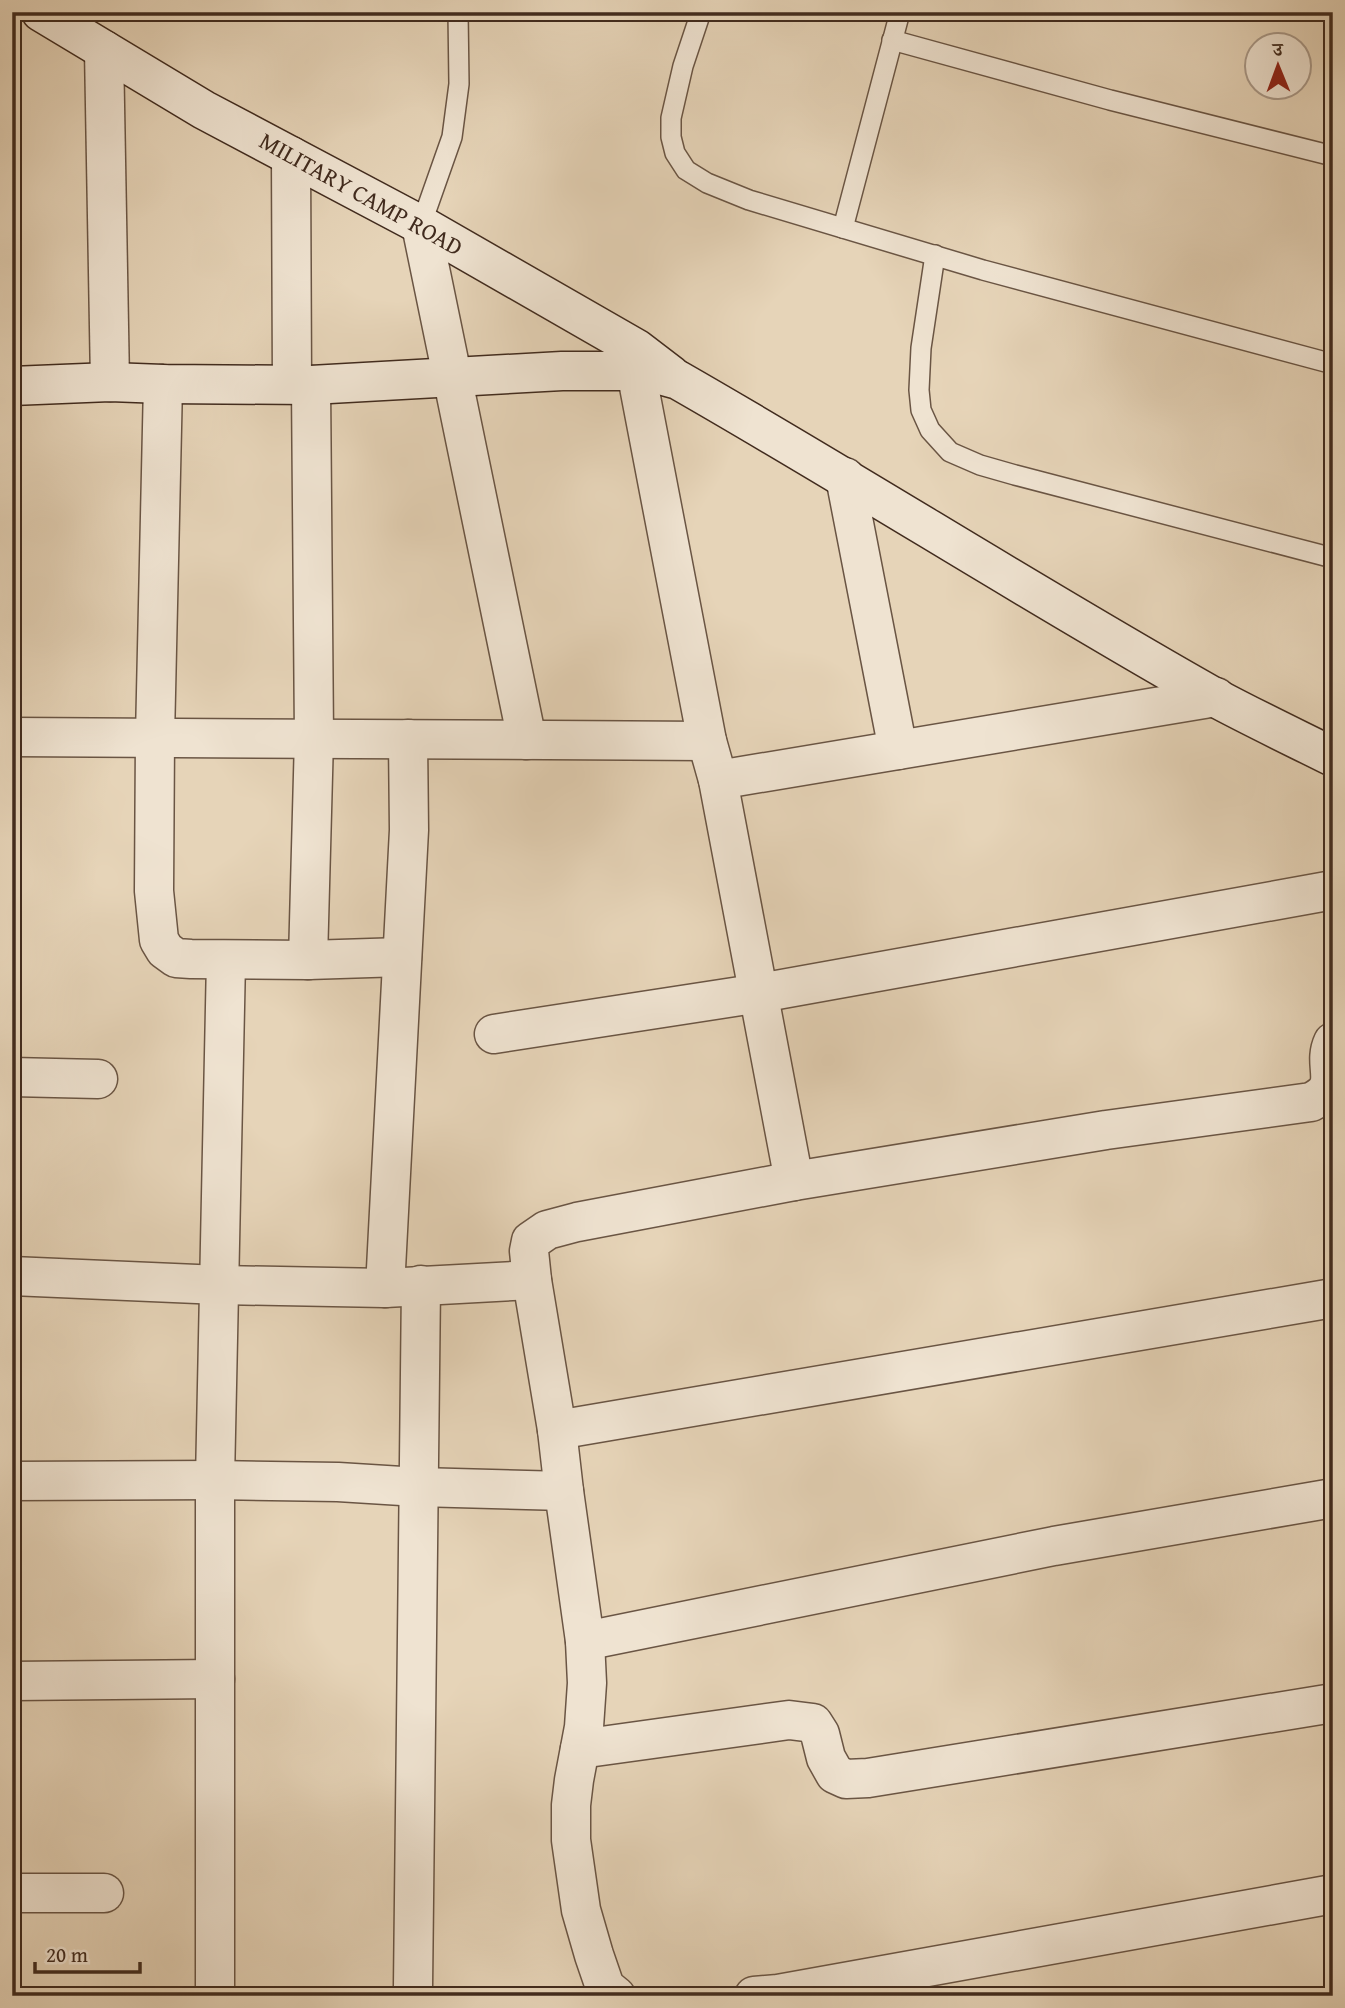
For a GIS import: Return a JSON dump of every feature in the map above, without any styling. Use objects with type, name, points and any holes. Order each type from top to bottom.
[{"type":"street","name":"MILITARY CAMP ROAD","points":[[41,12],[204,110],[421,225],[637,349],[678,380]]},
{"type":"street","points":[[104,50],[110,382]]},
{"type":"street","points":[[291,156],[314,738],[308,960]]},
{"type":"street","points":[[421,225],[527,740]]},
{"type":"street","points":[[12,386],[110,382],[302,385],[562,371],[660,374],[678,380],[799,449],[1216,697],[1333,757]]},
{"type":"street","points":[[636,372],[760,993],[794,1181]]},
{"type":"street","points":[[163,384],[155,737],[154,891],[159,940],[165,950],[177,958],[308,960],[402,957]]},
{"type":"street","points":[[845,478],[898,750]]},
{"type":"street","points":[[718,779],[1216,697]]},
{"type":"street","points":[[12,737],[708,741]]},
{"type":"street","points":[[408,739],[409,830],[402,957],[403,1287],[418,1487],[413,1987]]},
{"type":"street","points":[[494,1034],[760,993],[1333,890]]},
{"type":"street","points":[[215,1992],[215,1480],[226,960]]},
{"type":"street","points":[[617,1996],[606,1987],[594,1955],[581,1910],[571,1840],[571,1804],[586,1703],[585,1641],[557,1430],[532,1280],[529,1251],[531,1241],[547,1230],[577,1222],[794,1181],[1106,1130],[1311,1102],[1321,1098],[1330,1087],[1330,1048],[1333,1042]]},
{"type":"street","points":[[12,1077],[98,1079]]},
{"type":"street","points":[[12,1276],[220,1284],[403,1287],[532,1280]]},
{"type":"street","points":[[557,1430],[1333,1298]]},
{"type":"street","points":[[12,1480],[338,1482],[564,1491]]},
{"type":"street","points":[[585,1641],[1054,1546],[1333,1499]]},
{"type":"street","points":[[12,1681],[215,1679]]},
{"type":"street","points":[[580,1749],[789,1720],[802,1721],[813,1723],[820,1734],[826,1758],[835,1774],[846,1779],[869,1778],[1333,1703]]},
{"type":"street","points":[[12,1893],[104,1893]]},
{"type":"street","points":[[770,1995],[1333,1894]]},
{"type":"lane","points":[[421,225],[452,137],[459,83],[458,12]]},
{"type":"lane","points":[[701,12],[683,66],[671,118],[671,137],[675,153],[687,170],[707,183],[749,200],[935,256],[1333,364]]},
{"type":"lane","points":[[843,228],[900,12]]},
{"type":"lane","points":[[892,40],[1042,82],[1333,156]]},
{"type":"lane","points":[[935,256],[921,348],[919,390],[921,410],[930,430],[950,452],[980,465],[1015,475],[1333,558]]}]
